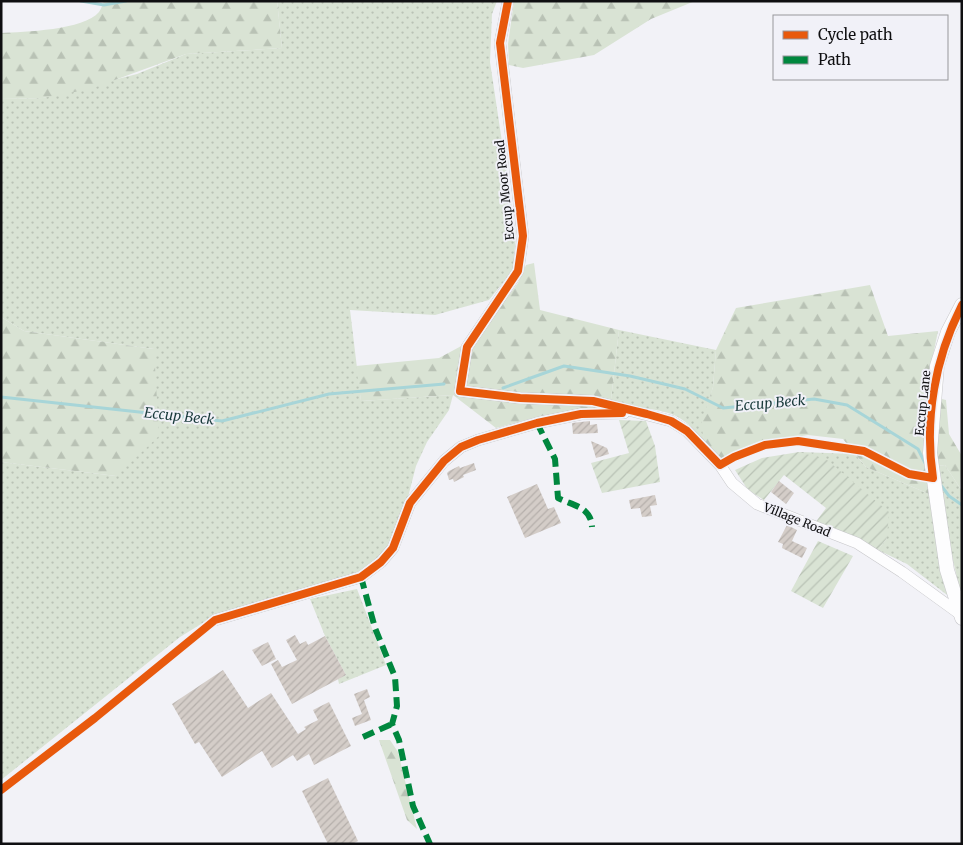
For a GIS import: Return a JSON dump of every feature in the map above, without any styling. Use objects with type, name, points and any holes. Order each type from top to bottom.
[{"type":"street","name":"Eccup Moor Road","points":[[508,1],[500,43],[523,236],[518,271],[467,347],[460,391],[520,398],[593,400],[646,414]]},
{"type":"street","name":"Eccup Lane","points":[[961,616],[947,570],[930,452],[937,366],[948,332],[962,305]]},
{"type":"street","points":[[215,620],[361,577],[370,572],[393,548],[410,503],[444,461],[461,447],[478,440],[537,423],[581,414],[646,414]]},
{"type":"street","name":"Village Road","points":[[646,414],[671,421],[687,431],[720,465],[732,483],[757,504],[857,543],[902,572],[961,616]]},
{"type":"green space","points":[[104,1],[277,1],[282,48],[186,54],[90,89],[43,98],[1,99],[1,33],[53,29],[81,23],[99,12]]},
{"type":"green space","points":[[277,1],[497,1],[492,14],[490,62],[516,235],[513,270],[489,300],[435,315],[350,310],[361,401],[453,395],[449,410],[427,442],[416,466],[406,505],[390,546],[377,560],[356,573],[219,613],[180,637],[1,780],[1,462],[116,476],[154,349],[24,331],[1,317],[1,99],[43,98],[137,74],[186,54],[282,48]]},
{"type":"green space","points":[[514,1],[695,1],[651,19],[594,55],[523,68],[509,65],[508,44]]},
{"type":"green space","points":[[534,263],[540,310],[619,330],[610,408],[541,416],[496,428],[453,395],[361,401],[356,366],[439,358],[478,337],[518,283],[526,265]]},
{"type":"green space","points":[[870,285],[888,336],[938,331],[925,395],[946,400],[949,434],[962,456],[960,488],[945,465],[938,466],[929,494],[866,467],[843,439],[808,435],[766,441],[721,460],[705,446],[701,424],[713,387],[716,350],[736,308]]},
{"type":"green space","points":[[1,317],[24,331],[154,349],[159,436],[116,476],[1,462]]},
{"type":"green space","points":[[619,330],[716,350],[713,387],[702,424],[705,446],[691,426],[671,414],[651,409],[610,408]]},
{"type":"green space","points":[[619,420],[646,421],[655,446],[660,482],[602,493],[591,463],[629,453]]},
{"type":"green space","points":[[799,452],[855,454],[866,467],[929,494],[951,598],[907,564],[878,550],[887,538]]},
{"type":"green space","points":[[799,452],[827,460],[889,512],[887,538],[878,550],[815,523],[826,508],[784,475],[764,500],[748,490],[735,470],[762,458]]},
{"type":"green space","points":[[945,465],[962,491],[961,594],[950,548],[938,466]]},
{"type":"green space","points":[[818,541],[853,556],[823,608],[791,591]]},
{"type":"green space","points":[[357,589],[386,665],[339,684],[338,679],[346,675],[325,636],[310,599]]},
{"type":"green space","points":[[379,740],[390,740],[398,752],[417,829],[407,820]]},
{"type":"building","points":[[590,421],[590,425],[597,424],[598,433],[573,434],[572,423]]},
{"type":"building","points":[[591,441],[607,448],[609,454],[596,458]]},
{"type":"building","points":[[474,463],[476,470],[463,475],[464,477],[454,482],[453,479],[449,480],[447,473],[449,471],[459,466],[460,468]]},
{"type":"building","points":[[779,481],[794,493],[786,504],[771,492]]},
{"type":"building","points":[[537,484],[548,509],[554,507],[561,523],[525,538],[507,497]]},
{"type":"building","points":[[655,495],[657,505],[650,506],[652,516],[642,517],[640,508],[631,509],[629,500]]},
{"type":"building","points":[[787,525],[797,530],[792,541],[807,548],[802,558],[782,548],[783,544],[778,542]]},
{"type":"building","points":[[295,635],[300,644],[306,641],[308,645],[325,636],[346,675],[292,704],[271,664],[278,660],[282,667],[297,660],[286,640]]},
{"type":"building","points":[[268,642],[276,659],[262,666],[252,650]]},
{"type":"building","points":[[223,670],[248,708],[271,693],[298,734],[306,729],[304,727],[318,720],[313,710],[329,702],[351,746],[314,765],[309,754],[297,761],[293,755],[272,768],[262,751],[222,777],[199,742],[195,744],[172,704]]},
{"type":"building","points":[[367,689],[370,697],[364,700],[371,720],[355,726],[352,718],[362,714],[354,694]]},
{"type":"building","points":[[328,778],[358,841],[352,844],[328,844],[302,791]]},
{"type":"waterway","points":[[81,1],[104,5],[126,1]]},
{"type":"waterway","name":"Eccup Beck","points":[[503,388],[564,366],[630,376],[685,389],[723,408],[814,399],[847,405],[918,449],[925,463]]},
{"type":"waterway","name":"Eccup Beck","points":[[1,397],[222,421],[329,394],[444,384]]},
{"type":"waterway","name":"Eccup Beck","points":[[940,484],[949,496],[962,505]]},
{"type":"marked path","points":[[537,423],[555,459],[558,498],[576,505],[585,511],[589,515],[592,527]]},
{"type":"marked path","points":[[361,577],[375,628],[395,677],[397,706],[392,724],[399,740],[413,806],[430,844]]},
{"type":"marked path","points":[[363,737],[392,724]]},
{"type":"cycle path","points":[[508,1],[500,43],[523,236],[518,271],[467,347],[460,391],[520,398],[593,401],[647,414],[671,421],[687,431],[720,465],[734,457],[765,445],[798,441],[864,451],[909,474],[933,478],[930,434],[934,389],[945,346],[962,305]]},
{"type":"cycle path","points":[[1,790],[95,718],[215,620],[361,577],[381,562],[393,548],[410,503],[444,461],[461,447],[478,440],[537,423],[581,414],[622,413]]}]
